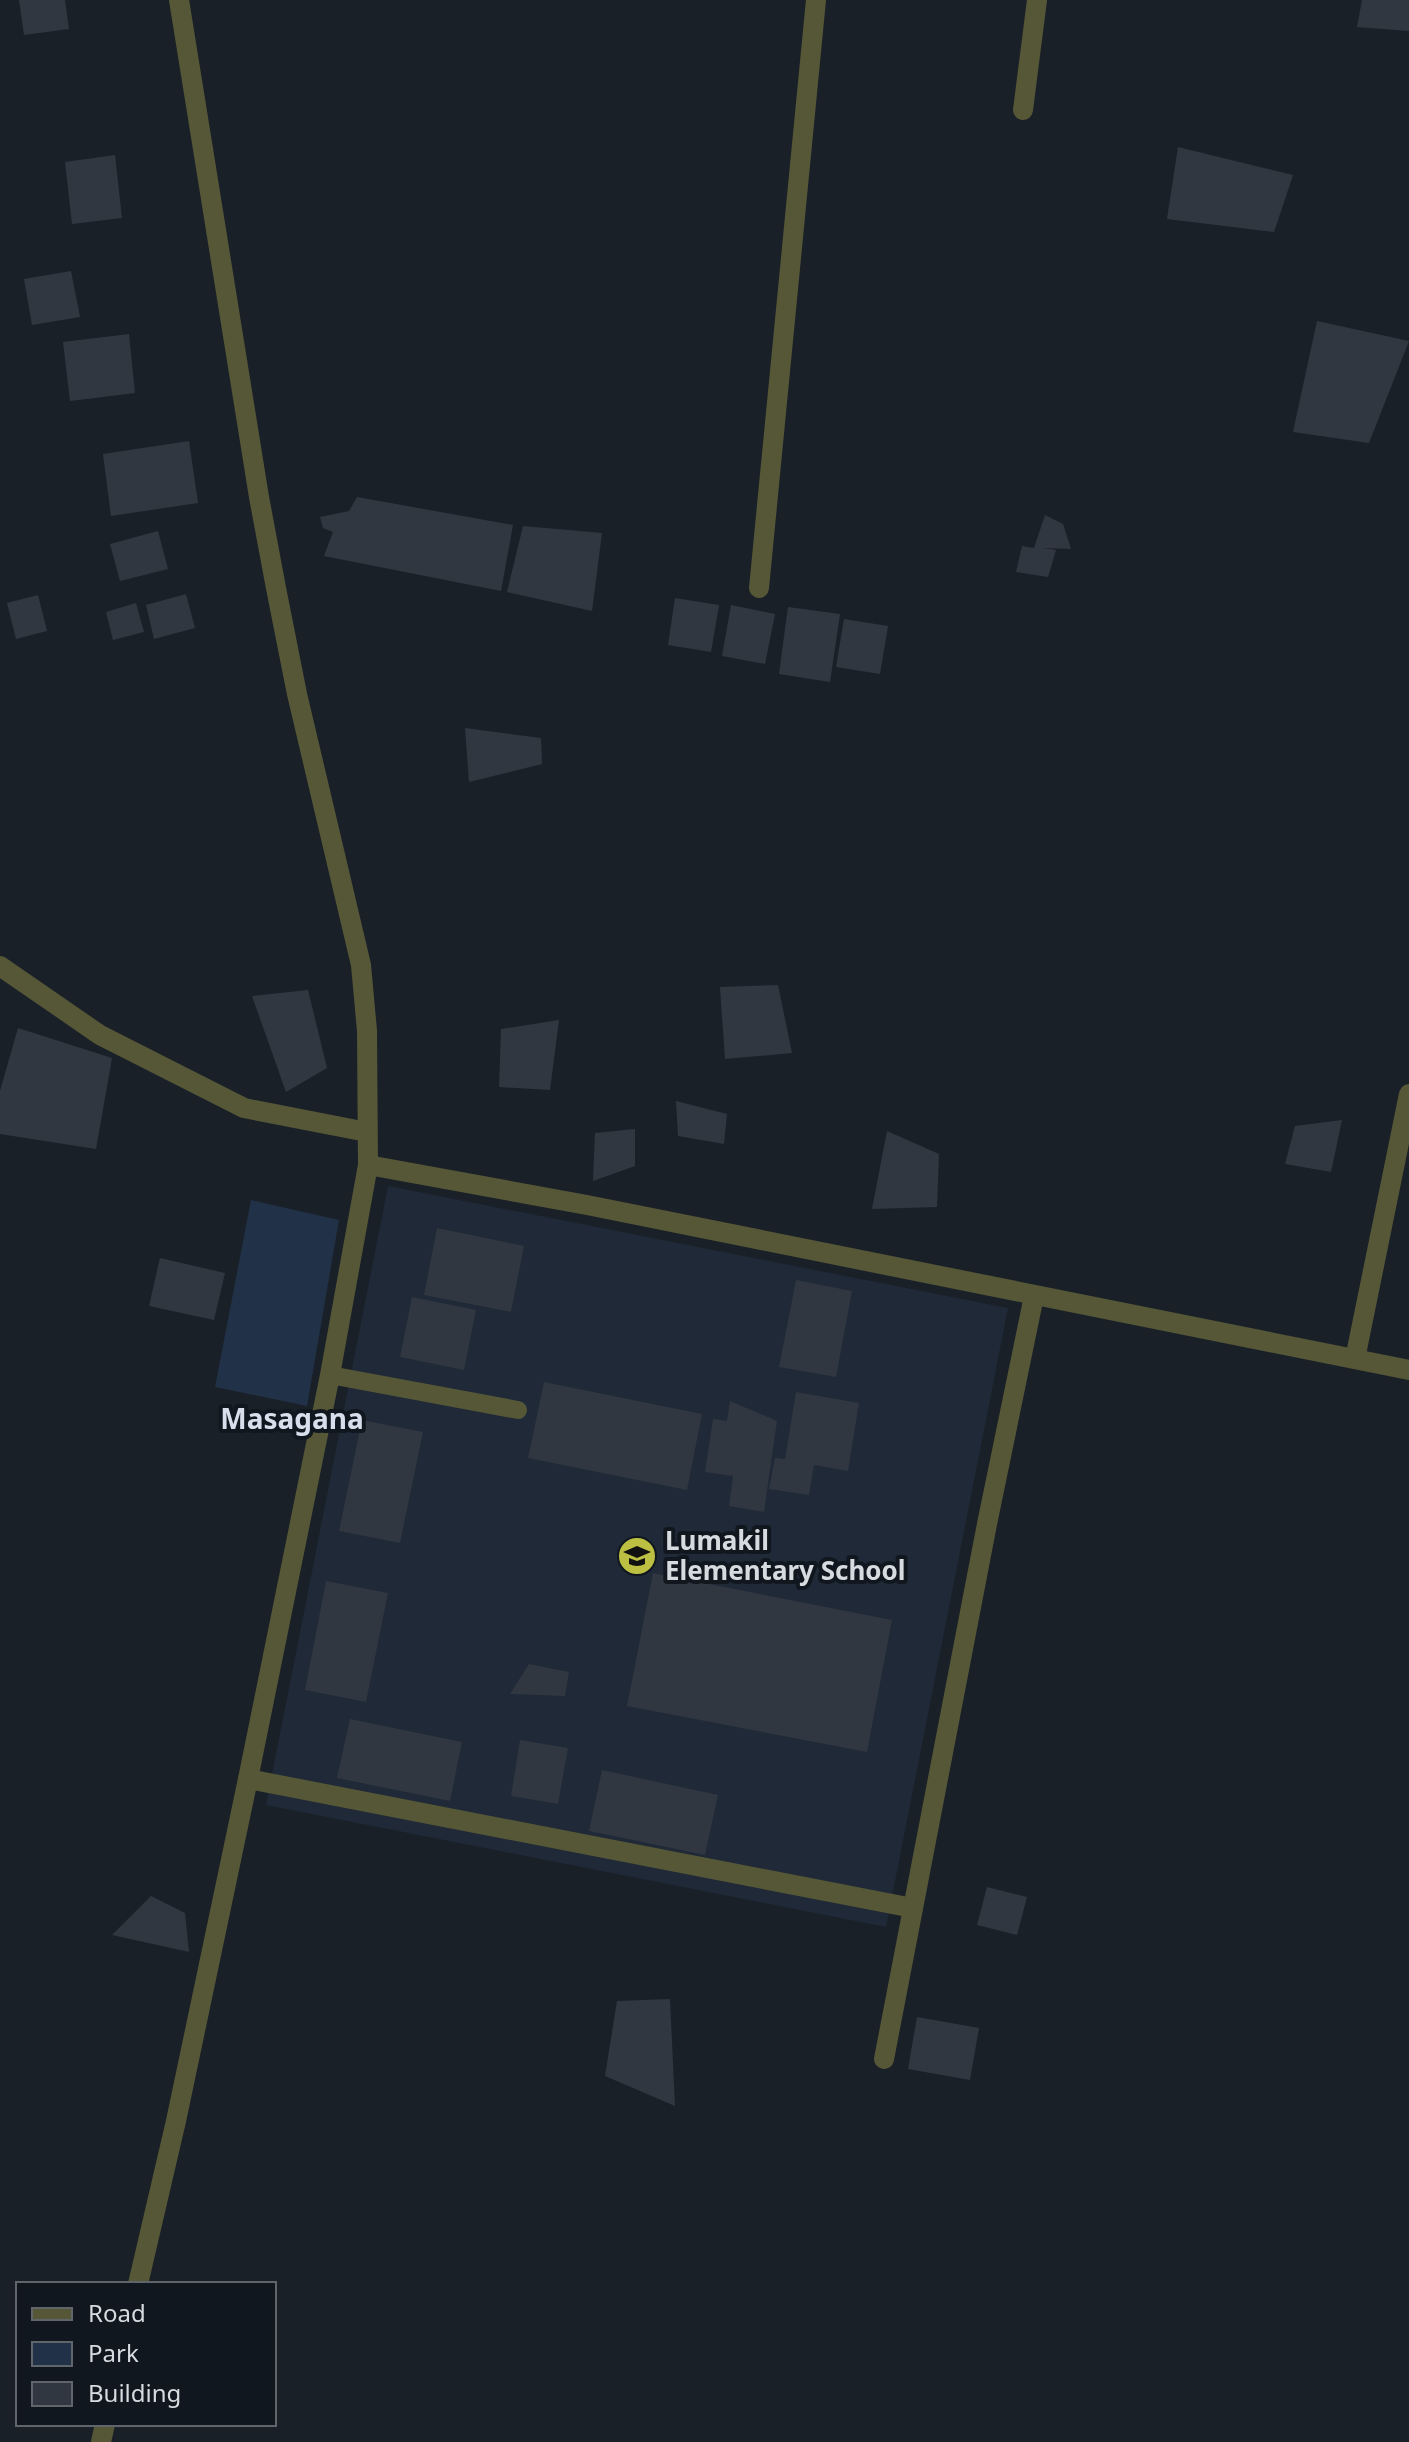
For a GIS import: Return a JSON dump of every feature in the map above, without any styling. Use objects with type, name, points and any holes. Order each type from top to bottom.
[{"type":"street","points":[[138,2282],[176,2121],[248,1779],[330,1375],[368,1165],[367,1031],[361,965],[297,694],[276,588],[179,0]]},
{"type":"street","points":[[759,588],[816,0]]},
{"type":"street","points":[[1023,110],[1037,0]]},
{"type":"street","points":[[0,966],[100,1035],[244,1108],[367,1132]]},
{"type":"street","points":[[1355,1359],[1409,1094]]},
{"type":"street","points":[[368,1165],[587,1205],[1409,1370]]},
{"type":"street","points":[[884,2059],[1034,1296]]},
{"type":"street","points":[[248,1779],[913,1908]]},
{"type":"lane","points":[[330,1375],[518,1410]]},
{"type":"shaded area","name":"Lumakil Elementary School","points":[[388,1186],[1008,1308],[886,1927],[266,1805]]},
{"type":"green space","points":[[251,1200],[339,1220],[307,1406],[215,1387]]},
{"type":"building","points":[[19,0],[65,0],[69,29],[24,35]]},
{"type":"building","points":[[1362,0],[1409,0],[1409,31],[1357,27]]},
{"type":"building","points":[[1178,147],[1293,175],[1274,232],[1167,219]]},
{"type":"building","points":[[115,155],[122,218],[72,224],[65,162]]},
{"type":"building","points":[[71,271],[80,317],[32,325],[24,279]]},
{"type":"building","points":[[1317,321],[1409,341],[1369,443],[1293,432]]},
{"type":"building","points":[[129,334],[135,393],[70,401],[63,342]]},
{"type":"building","points":[[189,441],[198,503],[111,516],[103,454]]},
{"type":"building","points":[[357,497],[513,525],[501,591],[324,556],[333,532],[323,528],[320,517],[349,511]]},
{"type":"building","points":[[1045,515],[1063,524],[1071,549],[1043,548],[1056,550],[1048,577],[1016,572],[1022,546],[1034,548]]},
{"type":"building","points":[[523,526],[602,533],[592,611],[507,592]]},
{"type":"building","points":[[158,531],[168,569],[120,581],[110,544]]},
{"type":"building","points":[[186,594],[195,628],[154,639],[146,605]]},
{"type":"building","points":[[38,595],[47,631],[16,639],[7,603]]},
{"type":"building","points":[[675,598],[719,605],[711,652],[668,645]]},
{"type":"building","points":[[136,603],[144,632],[113,640],[106,612]]},
{"type":"building","points":[[731,605],[775,614],[765,664],[722,656]]},
{"type":"building","points":[[788,607],[840,614],[830,682],[779,674]]},
{"type":"building","points":[[844,619],[888,626],[880,674],[836,667]]},
{"type":"building","points":[[465,728],[541,738],[542,764],[469,782]]},
{"type":"building","points":[[778,985],[792,1053],[725,1059],[720,987]]},
{"type":"building","points":[[308,990],[327,1068],[286,1092],[252,996]]},
{"type":"building","points":[[559,1020],[550,1090],[499,1087],[501,1029]]},
{"type":"building","points":[[18,1028],[112,1058],[96,1149],[0,1134],[0,1091]]},
{"type":"building","points":[[676,1101],[727,1114],[724,1144],[678,1136]]},
{"type":"building","points":[[1342,1120],[1331,1172],[1285,1164],[1295,1126]]},
{"type":"building","points":[[635,1129],[635,1166],[593,1181],[595,1133]]},
{"type":"building","points":[[887,1131],[939,1154],[937,1207],[872,1209]]},
{"type":"building","points":[[437,1228],[524,1246],[511,1312],[424,1295]]},
{"type":"building","points":[[160,1258],[225,1273],[214,1320],[149,1306]]},
{"type":"building","points":[[796,1280],[852,1291],[836,1377],[779,1367]]},
{"type":"building","points":[[412,1297],[476,1310],[464,1370],[400,1357]]},
{"type":"building","points":[[544,1382],[702,1414],[687,1490],[528,1458]]},
{"type":"building","points":[[796,1392],[859,1403],[848,1471],[814,1465],[809,1495],[769,1489],[775,1458],[785,1459]]},
{"type":"building","points":[[730,1401],[777,1421],[764,1512],[729,1506],[733,1476],[705,1472],[713,1419],[727,1421]]},
{"type":"building","points":[[362,1420],[423,1432],[400,1543],[339,1531]]},
{"type":"building","points":[[653,1573],[892,1620],[867,1752],[627,1706]]},
{"type":"building","points":[[326,1581],[388,1593],[366,1702],[305,1690]]},
{"type":"building","points":[[529,1664],[569,1672],[565,1696],[510,1694]]},
{"type":"building","points":[[350,1719],[462,1742],[450,1801],[337,1778]]},
{"type":"building","points":[[520,1740],[568,1748],[558,1804],[511,1796]]},
{"type":"building","points":[[602,1770],[718,1795],[705,1855],[589,1831]]},
{"type":"building","points":[[987,1887],[1027,1897],[1017,1935],[977,1925]]},
{"type":"building","points":[[151,1896],[185,1913],[189,1952],[112,1935]]},
{"type":"building","points":[[670,1999],[675,2106],[605,2076],[617,2001]]},
{"type":"building","points":[[917,2017],[979,2028],[970,2080],[908,2069]]},
{"type":"place","name":"Lumakil Elementary School","points":[[637,1556]]},
{"type":"district","name":"Masagana","points":[[292,1419]]}]
